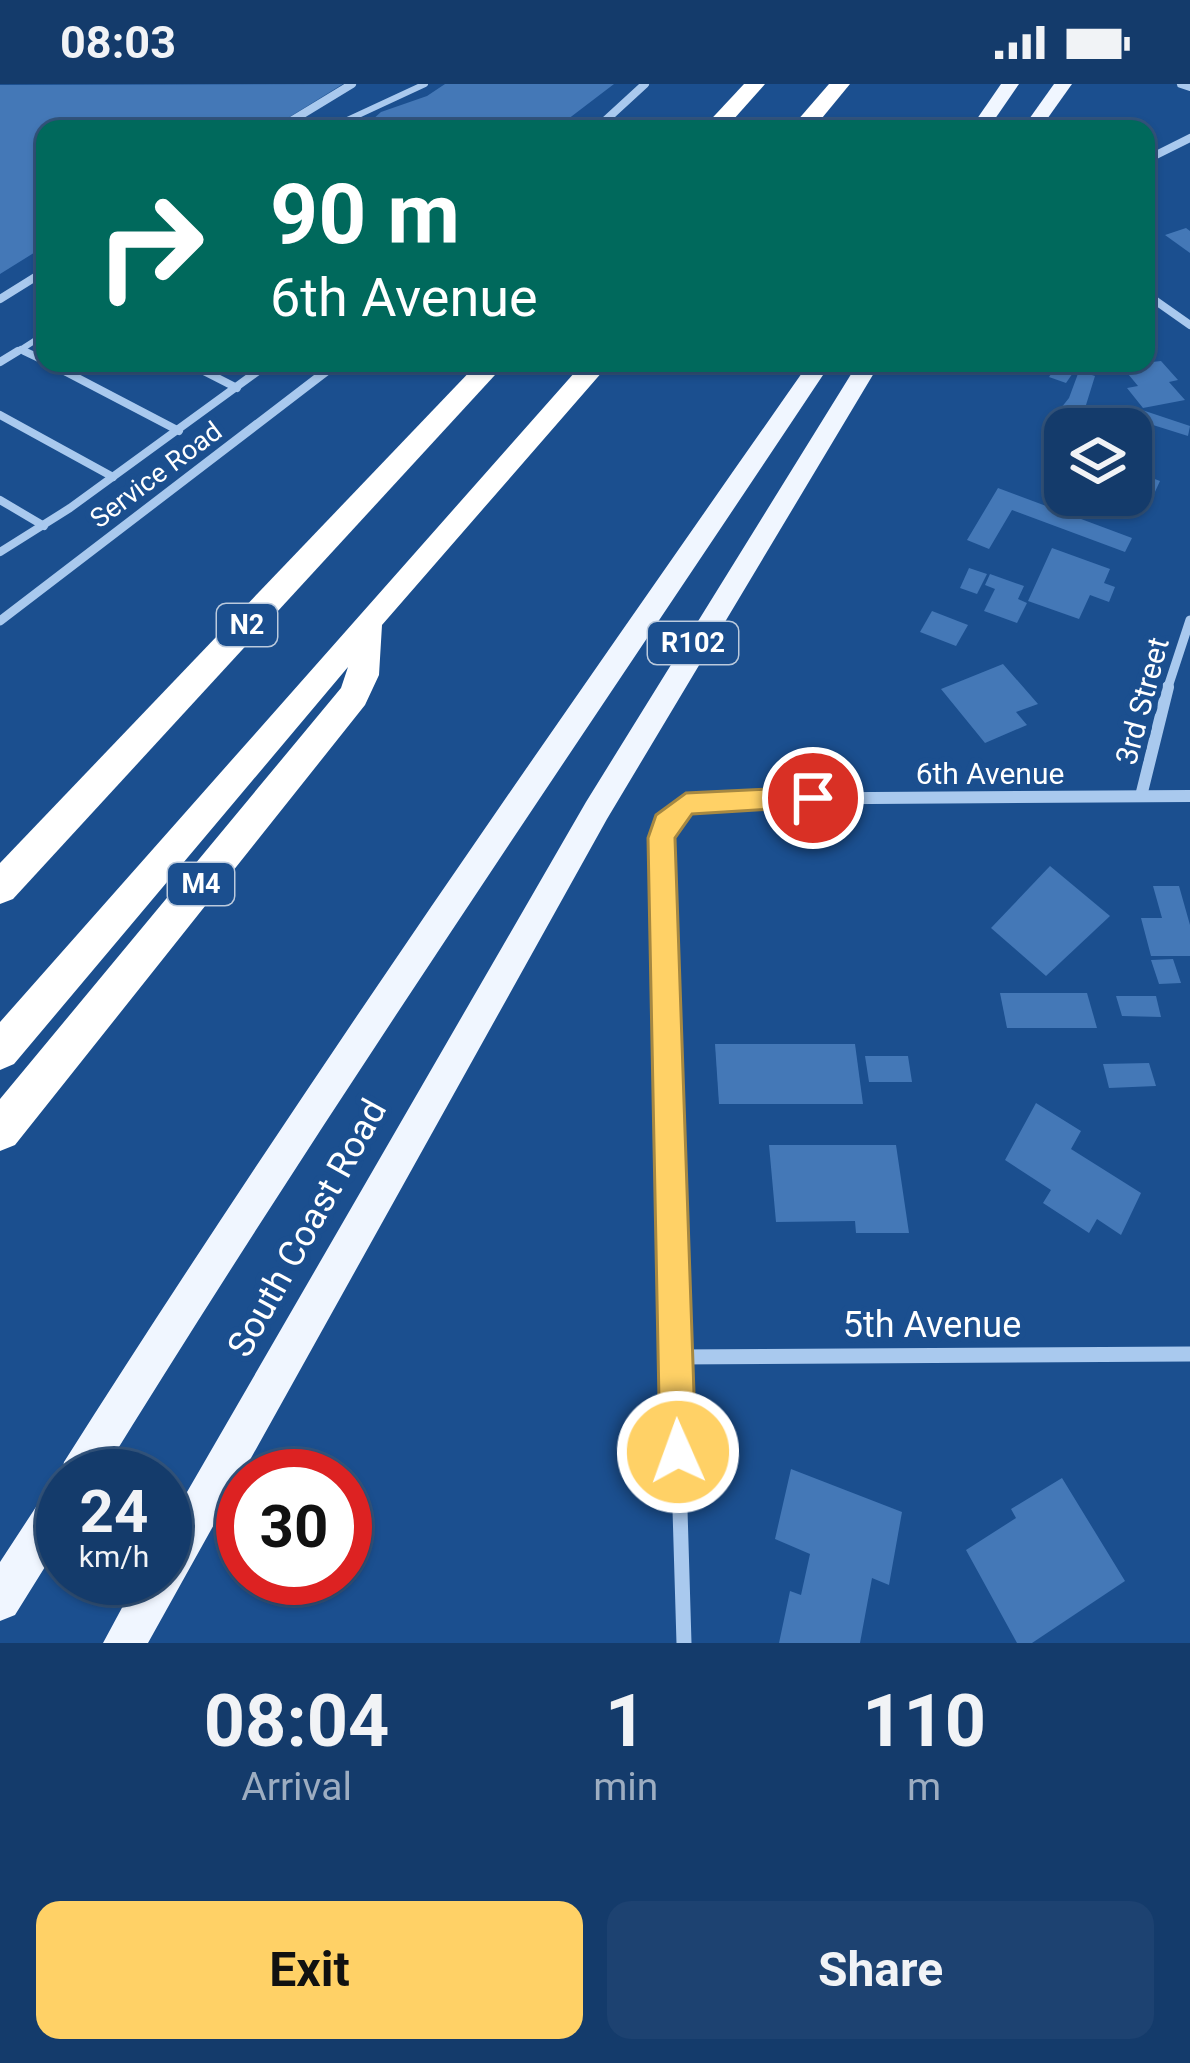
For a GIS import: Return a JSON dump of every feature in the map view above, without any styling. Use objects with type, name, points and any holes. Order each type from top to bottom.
[{"type":"highway","points":[[721,120],[755,84]]},
{"type":"highway","points":[[809,120],[840,84]]},
{"type":"highway","name":"N2","points":[[0,888],[485,372]]},
{"type":"highway","points":[[0,1051],[588,372]]},
{"type":"highway","name":"M4","points":[[0,1131],[353,696],[363,675],[367,622]]},
{"type":"main road","points":[[985,120],[1010,84]]},
{"type":"main road","points":[[1038,120],[1064,84]]},
{"type":"main road","name":"South Coast Road","points":[[96,1449],[216,1255],[453,896],[814,372]]},
{"type":"main road","name":"South Coast Road","points":[[192,1522],[525,928],[732,578],[863,372]]},
{"type":"main road","points":[[0,1600],[36,1543]]},
{"type":"main road","name":"South Coast Road","points":[[124,1643],[145,1605]]},
{"type":"street","points":[[293,120],[352,84]]},
{"type":"street","points":[[606,120],[645,84]]},
{"type":"street","points":[[1181,84],[1190,88]]},
{"type":"street","points":[[1155,156],[1190,138]]},
{"type":"street","points":[[0,299],[36,277]]},
{"type":"street","points":[[1155,301],[1190,326]]},
{"type":"street","name":"Service Road","points":[[0,621],[325,372]]},
{"type":"street","name":"3rd Street","points":[[1141,796],[1177,650],[1190,620]]},
{"type":"street","name":"6th Avenue","points":[[675,1357],[662,838],[666,823],[686,804],[719,799],[1190,796]]},
{"type":"street","name":"5th Avenue","points":[[675,1357],[1190,1354]]},
{"type":"street","points":[[675,1357],[684,1643]]},
{"type":"lane","points":[[347,120],[425,84]]},
{"type":"lane","points":[[0,362],[36,340]]},
{"type":"lane","points":[[21,349],[36,356]]},
{"type":"lane","points":[[66,372],[178,431]]},
{"type":"lane","points":[[206,372],[237,388]]},
{"type":"lane","points":[[0,552],[44,526],[257,372]]},
{"type":"lane","points":[[0,415],[113,477]]},
{"type":"lane","points":[[0,500],[44,526]]},
{"type":"building","points":[[343,84],[285,120],[36,120],[36,252],[0,274],[0,85]]},
{"type":"building","points":[[445,84],[614,84],[567,120],[372,120],[381,112],[427,96]]},
{"type":"building","points":[[1190,231],[1190,253],[1165,235]]},
{"type":"building","points":[[1161,361],[1178,380],[1169,382],[1185,400],[1143,408],[1127,388],[1138,386],[1126,372],[1155,372],[1155,362]]},
{"type":"building","points":[[1053,372],[1074,372],[1066,383],[1049,377]]},
{"type":"building","points":[[1079,372],[1095,376],[1086,405],[1096,408],[1061,408]]},
{"type":"building","points":[[1152,413],[1190,426],[1188,436],[1152,425]]},
{"type":"building","points":[[998,488],[1044,505],[1044,516],[1073,516],[1132,538],[1125,552],[1012,510],[989,549],[967,540]]},
{"type":"building","points":[[1052,548],[1110,569],[1104,583],[1115,587],[1109,602],[1090,595],[1079,619],[1028,601]]},
{"type":"building","points":[[969,568],[987,574],[977,594],[960,588]]},
{"type":"building","points":[[990,574],[1024,586],[1018,599],[1027,603],[1017,623],[984,611],[995,589],[985,585]]},
{"type":"building","points":[[932,611],[968,625],[956,646],[920,632]]},
{"type":"building","points":[[1003,664],[1038,704],[1016,712],[1027,725],[985,743],[941,689]]},
{"type":"building","points":[[1050,866],[1110,916],[1046,976],[991,928]]},
{"type":"building","points":[[1153,886],[1179,886],[1190,925],[1190,956],[1151,956],[1141,918],[1162,918]]},
{"type":"building","points":[[1173,959],[1181,983],[1159,984],[1151,960]]},
{"type":"building","points":[[1000,993],[1087,993],[1097,1028],[1007,1028]]},
{"type":"building","points":[[1116,996],[1156,996],[1161,1017],[1122,1016]]},
{"type":"building","points":[[715,1044],[855,1044],[863,1104],[719,1104]]},
{"type":"building","points":[[865,1056],[908,1056],[912,1082],[869,1082]]},
{"type":"building","points":[[1149,1063],[1156,1086],[1109,1088],[1103,1064]]},
{"type":"building","points":[[1036,1103],[1081,1131],[1071,1149],[1141,1193],[1121,1235],[1097,1219],[1089,1233],[1043,1203],[1051,1190],[1005,1160]]},
{"type":"building","points":[[769,1145],[896,1145],[909,1233],[856,1233],[855,1221],[776,1222]]},
{"type":"building","points":[[791,1469],[902,1512],[889,1585],[872,1578],[860,1643],[779,1643],[790,1591],[801,1595],[810,1554],[775,1539]]},
{"type":"building","points":[[1062,1478],[1125,1581],[1032,1643],[1017,1643],[966,1550],[1016,1518],[1011,1509]]},
{"type":"route","points":[[678,1452],[662,838],[673,813],[686,804],[813,798]]}]
